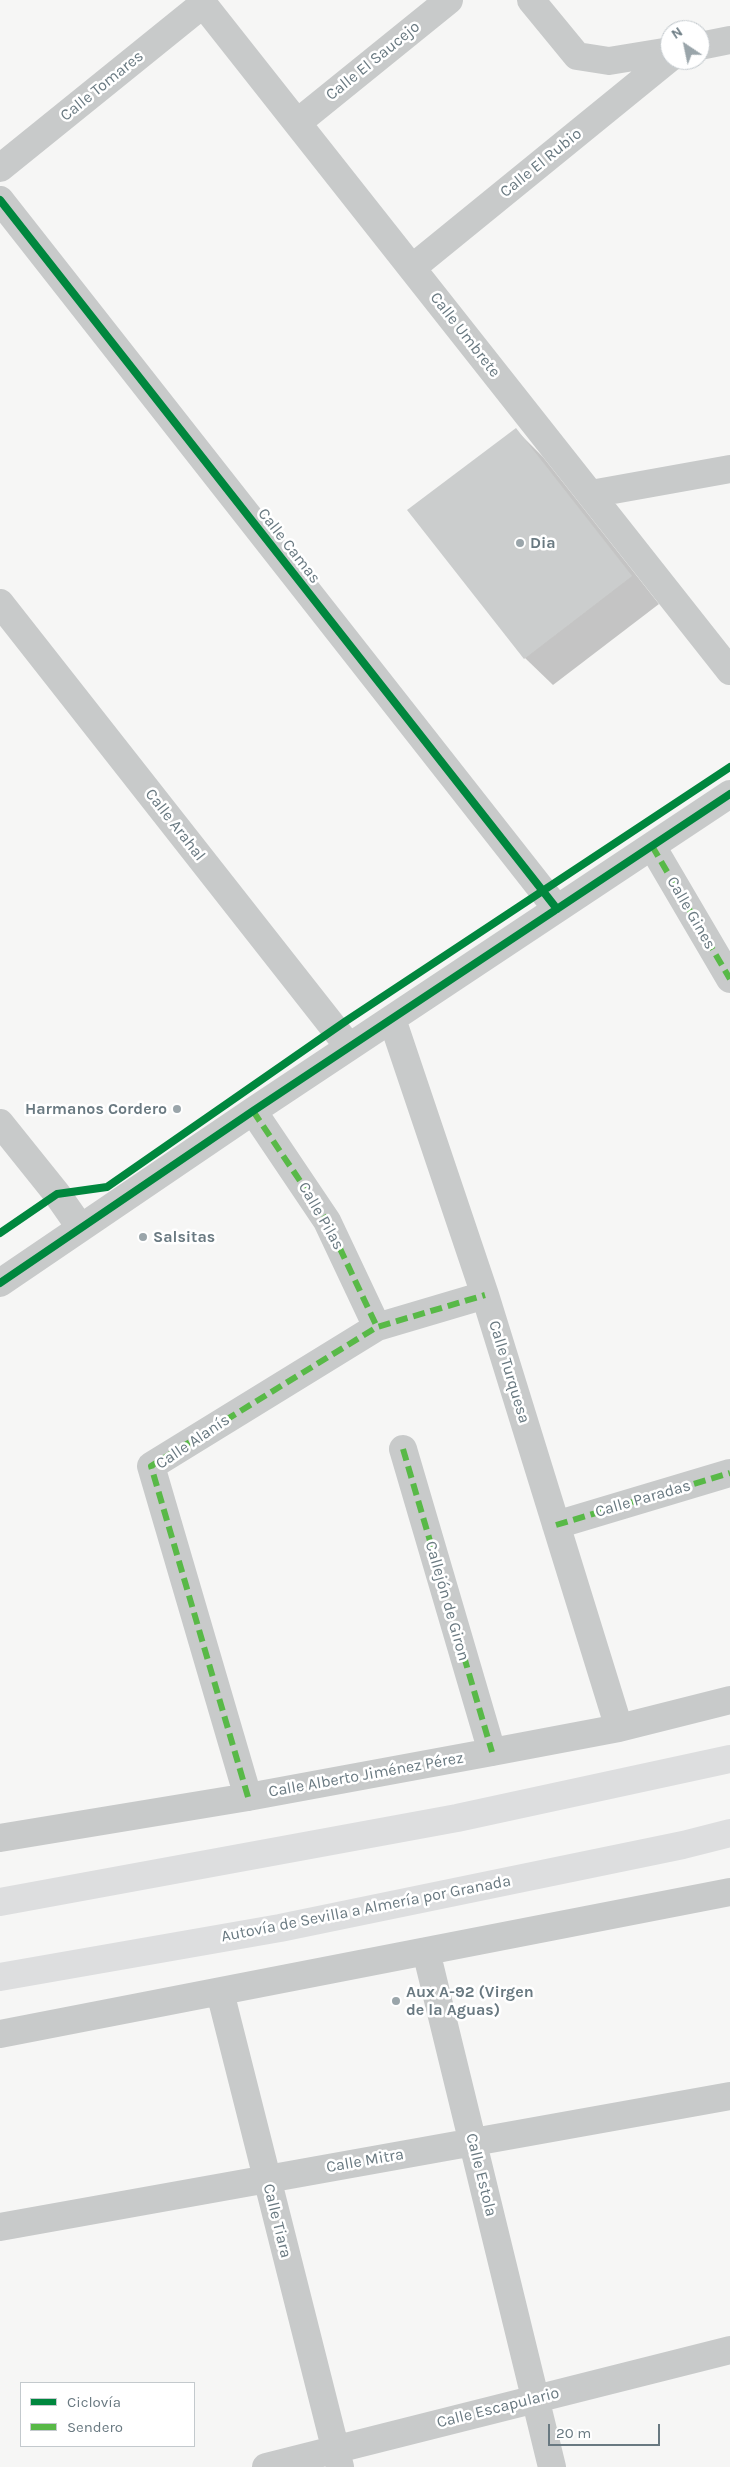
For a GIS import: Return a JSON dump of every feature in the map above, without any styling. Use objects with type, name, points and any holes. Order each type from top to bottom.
[{"type":"highway","points":[[0,1902],[458,1818],[730,1759]]},
{"type":"highway","name":"Autovía de Sevilla a Almería por Granada","points":[[0,1977],[280,1928],[683,1845],[730,1833]]},
{"type":"street","name":"Calle El Saucejo","points":[[298,123],[449,0]]},
{"type":"street","points":[[531,0],[577,56],[609,61],[660,53]]},
{"type":"street","name":"Calle Umbrete","points":[[202,2],[730,671]]},
{"type":"street","name":"Calle Tomares","points":[[0,168],[202,2]]},
{"type":"street","points":[[710,44],[730,40]]},
{"type":"street","name":"Calle El Rubio","points":[[412,268],[660,66]]},
{"type":"street","name":"Calle Camas","points":[[0,200],[556,909]]},
{"type":"street","points":[[591,494],[730,469]]},
{"type":"street","name":"Calle Arahal","points":[[0,603],[349,1047]]},
{"type":"street","points":[[0,1283],[253,1111],[730,794]]},
{"type":"street","name":"Calle Gines","points":[[652,846],[730,979]]},
{"type":"street","name":"Calle Turquesa","points":[[392,1019],[485,1295],[619,1728]]},
{"type":"street","name":"Calle Pilas","points":[[253,1111],[327,1221],[377,1327]]},
{"type":"street","points":[[0,1122],[57,1194],[80,1227]]},
{"type":"street","name":"Calle Alanís","points":[[248,1797],[151,1466],[377,1327],[485,1295]]},
{"type":"street","name":"Callejón de Giron","points":[[403,1450],[492,1752]]},
{"type":"street","name":"Calle Paradas","points":[[556,1525],[730,1473]]},
{"type":"street","name":"Calle Alberto Jiménez Pérez","points":[[0,1838],[248,1797],[619,1728],[730,1700]]},
{"type":"street","points":[[0,2034],[730,1892]]},
{"type":"street","name":"Calle Estola","points":[[426,1951],[552,2467]]},
{"type":"street","name":"Calle Tiara","points":[[220,1992],[337,2458]]},
{"type":"street","name":"Calle Mitra","points":[[0,2227],[730,2096]]},
{"type":"street","name":"Calle Escapulario","points":[[266,2467],[337,2458],[535,2399],[730,2350]]},
{"type":"building","name":"Dia","points":[[516,428],[632,576],[524,659],[407,510]]},
{"type":"marked path","points":[[652,846],[730,979]]},
{"type":"marked path","points":[[253,1111],[327,1221],[377,1327]]},
{"type":"marked path","points":[[248,1797],[151,1466],[377,1327],[485,1295]]},
{"type":"marked path","points":[[403,1449],[492,1752]]},
{"type":"marked path","points":[[556,1525],[730,1473]]},
{"type":"cycle path","points":[[0,200],[557,909]]},
{"type":"cycle path","points":[[0,1233],[57,1194],[107,1187],[346,1021],[730,767]]},
{"type":"cycle path","points":[[0,1283],[253,1111],[730,794]]},
{"type":"place","name":"Dia","points":[[520,543]]},
{"type":"place","name":"Harmanos Cordero","points":[[177,1109]]},
{"type":"place","name":"Salsitas","points":[[143,1237]]},
{"type":"place","name":"Aux A-92 (Virgen de la Aguas)","points":[[396,2001]]}]
